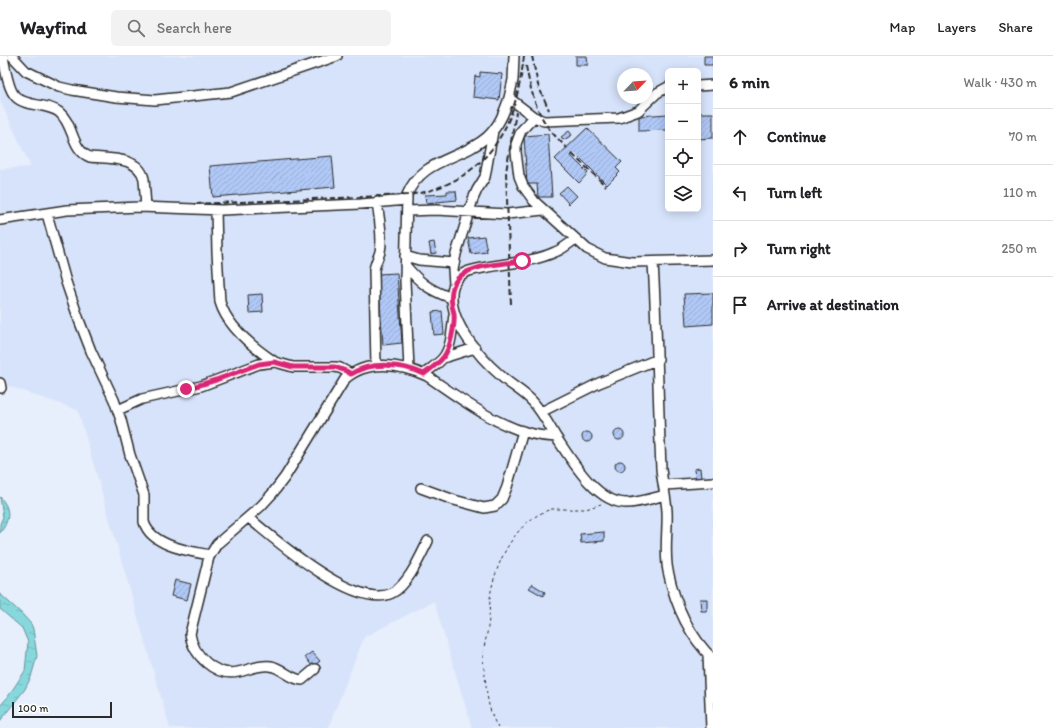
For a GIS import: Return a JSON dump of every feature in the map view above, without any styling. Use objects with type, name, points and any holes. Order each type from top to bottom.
[{"type":"lane","points":[[3,56],[8,80],[16,98],[24,102],[52,108],[59,112],[68,124],[80,151],[90,157],[121,160],[138,167],[144,179],[146,207]]},
{"type":"lane","points":[[12,56],[26,71],[59,87],[116,97],[155,100],[230,92],[337,56]]},
{"type":"lane","points":[[514,56],[513,80],[510,98],[493,131],[485,178],[477,190],[454,263],[454,284],[451,298],[454,314],[458,322],[489,365],[524,394],[541,412],[556,437],[581,472],[592,485],[607,498],[617,502],[629,503],[665,495]]},
{"type":"lane","points":[[701,86],[713,85]]},
{"type":"lane","points":[[510,98],[534,116],[544,121],[550,122],[619,118],[638,111],[657,93],[665,89]]},
{"type":"lane","points":[[534,116],[521,131],[518,137],[516,152],[519,176],[523,186],[531,198],[587,249],[604,258],[632,262],[713,260]]},
{"type":"lane","points":[[409,369],[405,260],[406,200],[409,190],[413,183],[427,169],[478,143],[493,131]]},
{"type":"lane","points":[[0,220],[67,210],[146,207],[216,210],[300,207],[406,200]]},
{"type":"lane","points":[[376,366],[374,270],[381,240],[377,202]]},
{"type":"lane","points":[[216,210],[220,302],[228,320],[262,354],[274,362],[293,367],[335,367],[351,374]]},
{"type":"lane","points":[[407,211],[436,210],[507,214],[543,210]]},
{"type":"lane","points":[[47,214],[66,282],[79,320],[91,351],[118,410],[128,449],[144,495],[144,522],[147,530],[159,540],[167,544],[210,555]]},
{"type":"lane","points":[[454,284],[461,275],[467,272],[486,266],[546,256],[560,250],[575,239]]},
{"type":"lane","points":[[405,260],[454,263]]},
{"type":"lane","points":[[405,260],[420,282],[428,288],[451,298]]},
{"type":"lane","points":[[653,262],[662,471],[668,526],[667,561],[671,583],[677,601],[692,635],[710,657],[711,728]]},
{"type":"lane","points":[[424,374],[443,358],[447,352],[454,314]]},
{"type":"lane","points":[[443,358],[476,348]]},
{"type":"lane","points":[[541,412],[599,383],[658,359]]},
{"type":"lane","points":[[118,410],[142,399],[201,386],[259,364],[274,362]]},
{"type":"lane","points":[[315,669],[305,678],[299,680],[273,666],[262,665],[232,673],[217,670],[203,660],[192,645],[190,634],[210,555],[217,544],[249,518],[272,494],[285,477],[345,379],[362,368],[376,366],[409,369],[424,374],[478,411],[495,420],[522,431],[541,436],[556,437]]},
{"type":"lane","points":[[421,488],[484,508],[495,506],[502,499],[507,487],[522,431]]},
{"type":"lane","points":[[664,485],[713,482]]},
{"type":"lane","points":[[249,518],[293,554],[331,580],[360,592],[379,596],[392,593],[404,582],[428,541]]},
{"type":"path","points":[[498,728],[489,709],[483,654],[488,628],[491,592],[499,566],[516,532],[536,517],[552,509],[586,510],[594,507],[607,498]]},
{"type":"shaded area","points":[[0,56],[713,56],[713,728],[472,728],[434,601],[364,637],[328,728],[170,728],[78,410],[0,383],[0,169],[31,167],[0,100]]},
{"type":"water","points":[[0,497],[4,501],[8,515],[6,524],[0,533],[0,524],[3,517]]},
{"type":"water","points":[[0,594],[31,624],[37,656],[31,677],[25,689],[0,721],[0,706],[25,671],[28,642],[22,628],[0,609]]},
{"type":"building","points":[[576,56],[587,56],[588,65],[576,65]]},
{"type":"building","points":[[704,56],[713,56],[713,65],[704,65]]},
{"type":"building","points":[[480,72],[502,74],[499,100],[473,97],[475,76],[480,77]]},
{"type":"building","points":[[701,113],[713,113],[713,138],[701,139]]},
{"type":"building","points":[[665,114],[665,130],[639,131],[639,116]]},
{"type":"building","points":[[587,128],[622,162],[616,168],[620,172],[607,185],[574,152],[571,156],[588,173],[579,183],[555,159]]},
{"type":"building","points":[[569,131],[572,135],[564,140],[561,137]]},
{"type":"building","points":[[548,134],[552,197],[538,197],[537,184],[527,184],[524,136]]},
{"type":"building","points":[[332,156],[335,187],[213,197],[210,166]]},
{"type":"building","points":[[567,186],[577,196],[569,204],[559,193]]},
{"type":"building","points":[[447,191],[456,191],[457,200],[426,203],[425,195],[447,194]]},
{"type":"building","points":[[484,236],[487,252],[471,254],[468,238]]},
{"type":"building","points":[[434,242],[436,253],[431,254],[429,243]]},
{"type":"building","points":[[397,273],[402,343],[383,345],[378,274]]},
{"type":"building","points":[[713,293],[713,324],[686,326],[684,294]]},
{"type":"building","points":[[262,294],[263,312],[249,313],[248,295]]},
{"type":"building","points":[[442,311],[444,334],[434,335],[432,312]]},
{"type":"building","points":[[617,430],[621,430],[623,431],[623,439],[617,440],[614,437],[614,433]]},
{"type":"building","points":[[585,432],[589,432],[591,433],[591,441],[585,442],[582,439],[582,435]]},
{"type":"building","points":[[618,461],[622,461],[624,462],[624,470],[618,471],[615,468],[615,464]]},
{"type":"building","points":[[700,468],[701,478],[695,478],[694,469]]},
{"type":"building","points":[[604,532],[604,541],[581,543],[580,534]]},
{"type":"building","points":[[175,580],[191,584],[187,600],[171,596]]},
{"type":"building","points":[[532,584],[545,592],[543,596],[529,588]]},
{"type":"building","points":[[700,599],[707,599],[707,611],[701,611]]},
{"type":"building","points":[[312,652],[320,661],[313,667],[305,657]]},
{"type":"railway","points":[[195,204],[407,195],[428,191],[447,184],[459,178],[474,167],[487,155],[498,141],[513,109],[518,92],[524,56]]},
{"type":"railway","points":[[532,56],[538,85],[549,110]]},
{"type":"railway","points":[[526,66],[537,108],[550,130],[567,148]]},
{"type":"railway","points":[[511,304],[506,172],[516,112]]},
{"type":"railway","points":[[572,154],[606,186]]},
{"type":"route","points":[[186,389],[201,386],[259,364],[274,362],[293,367],[335,367],[351,374],[362,368],[385,366],[409,369],[424,374],[443,358],[447,352],[454,314],[451,298],[452,290],[457,279],[467,272],[486,266],[522,261]]}]
